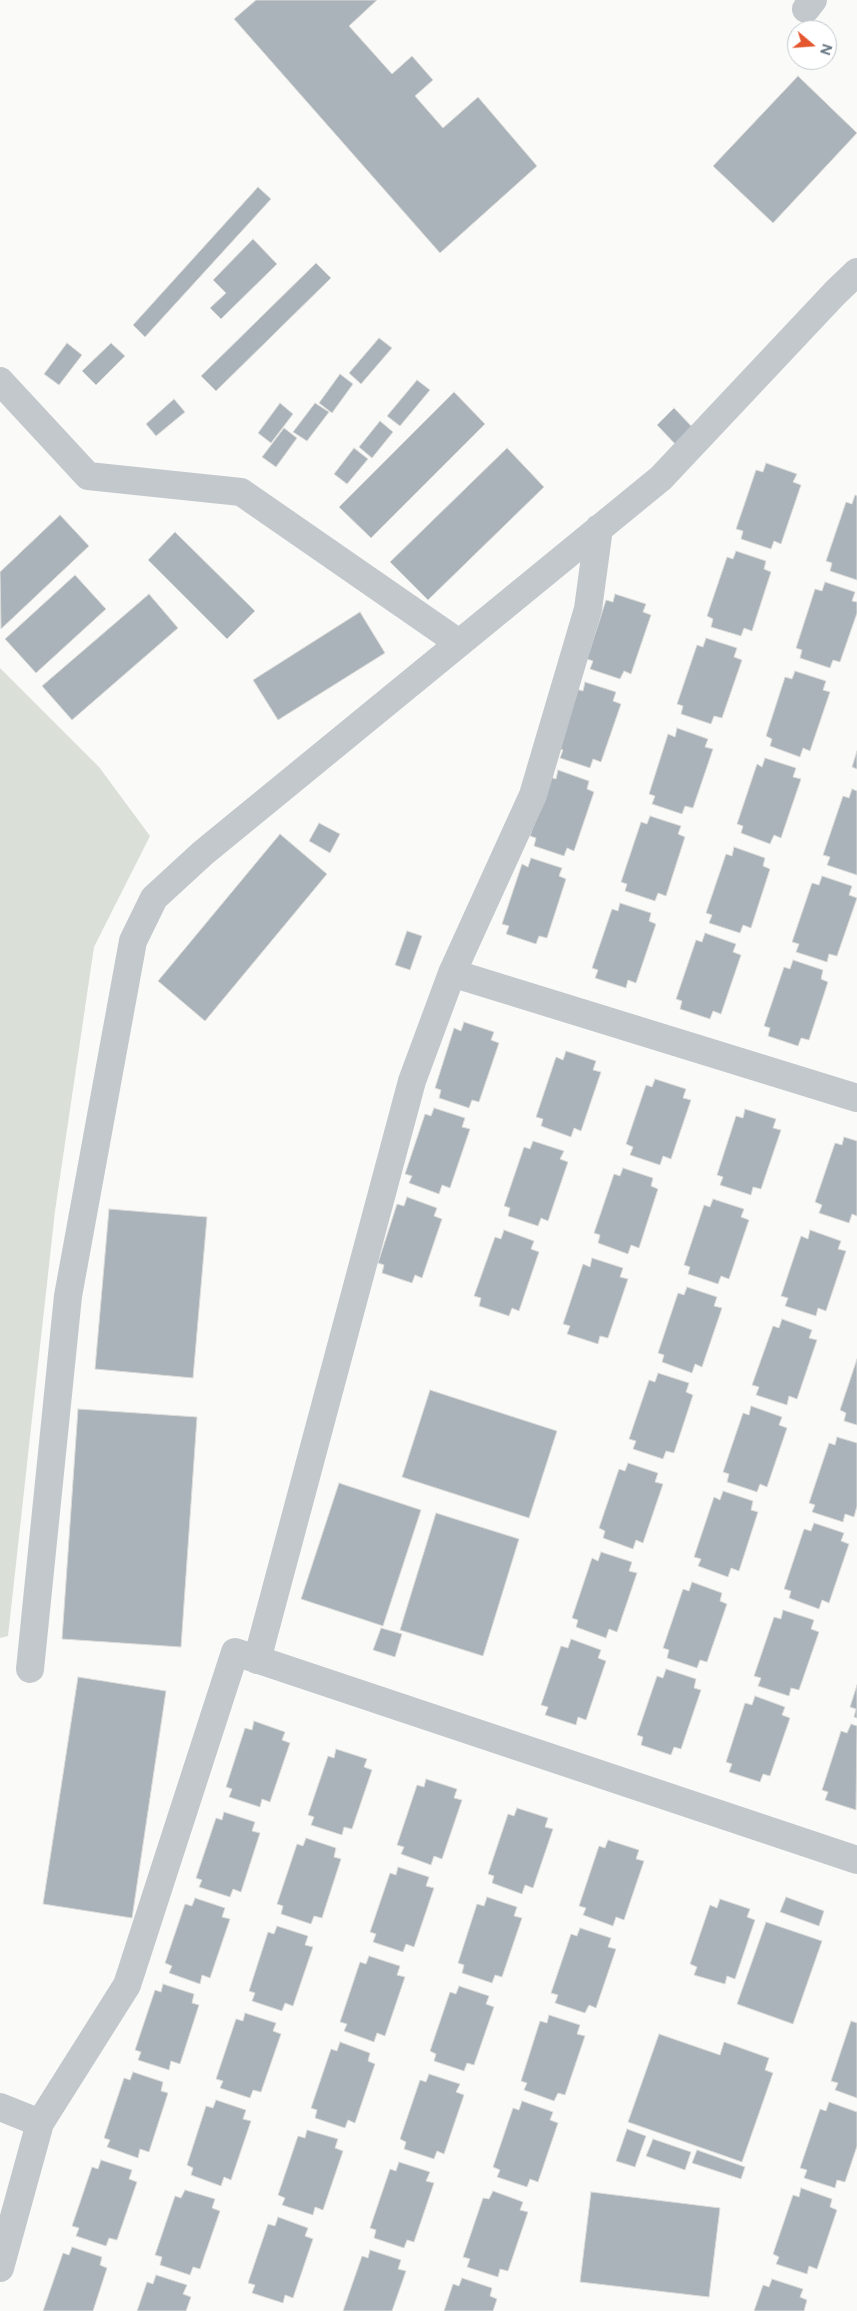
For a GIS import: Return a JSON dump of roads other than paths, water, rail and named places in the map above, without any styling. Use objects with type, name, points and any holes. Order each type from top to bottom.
[{"type":"street","points":[[30,1669],[68,1296],[133,941],[154,898],[203,854],[661,478],[821,307],[857,272]]},
{"type":"street","points":[[0,382],[88,476],[241,492],[459,643]]},
{"type":"street","points":[[257,1660],[412,1081],[452,973],[533,795],[588,609],[599,528]]},
{"type":"street","points":[[452,973],[857,1098]]},
{"type":"street","points":[[0,2268],[40,2123],[127,1984],[235,1652],[857,1860]]},
{"type":"street","points":[[0,2107],[40,2123]]}]
